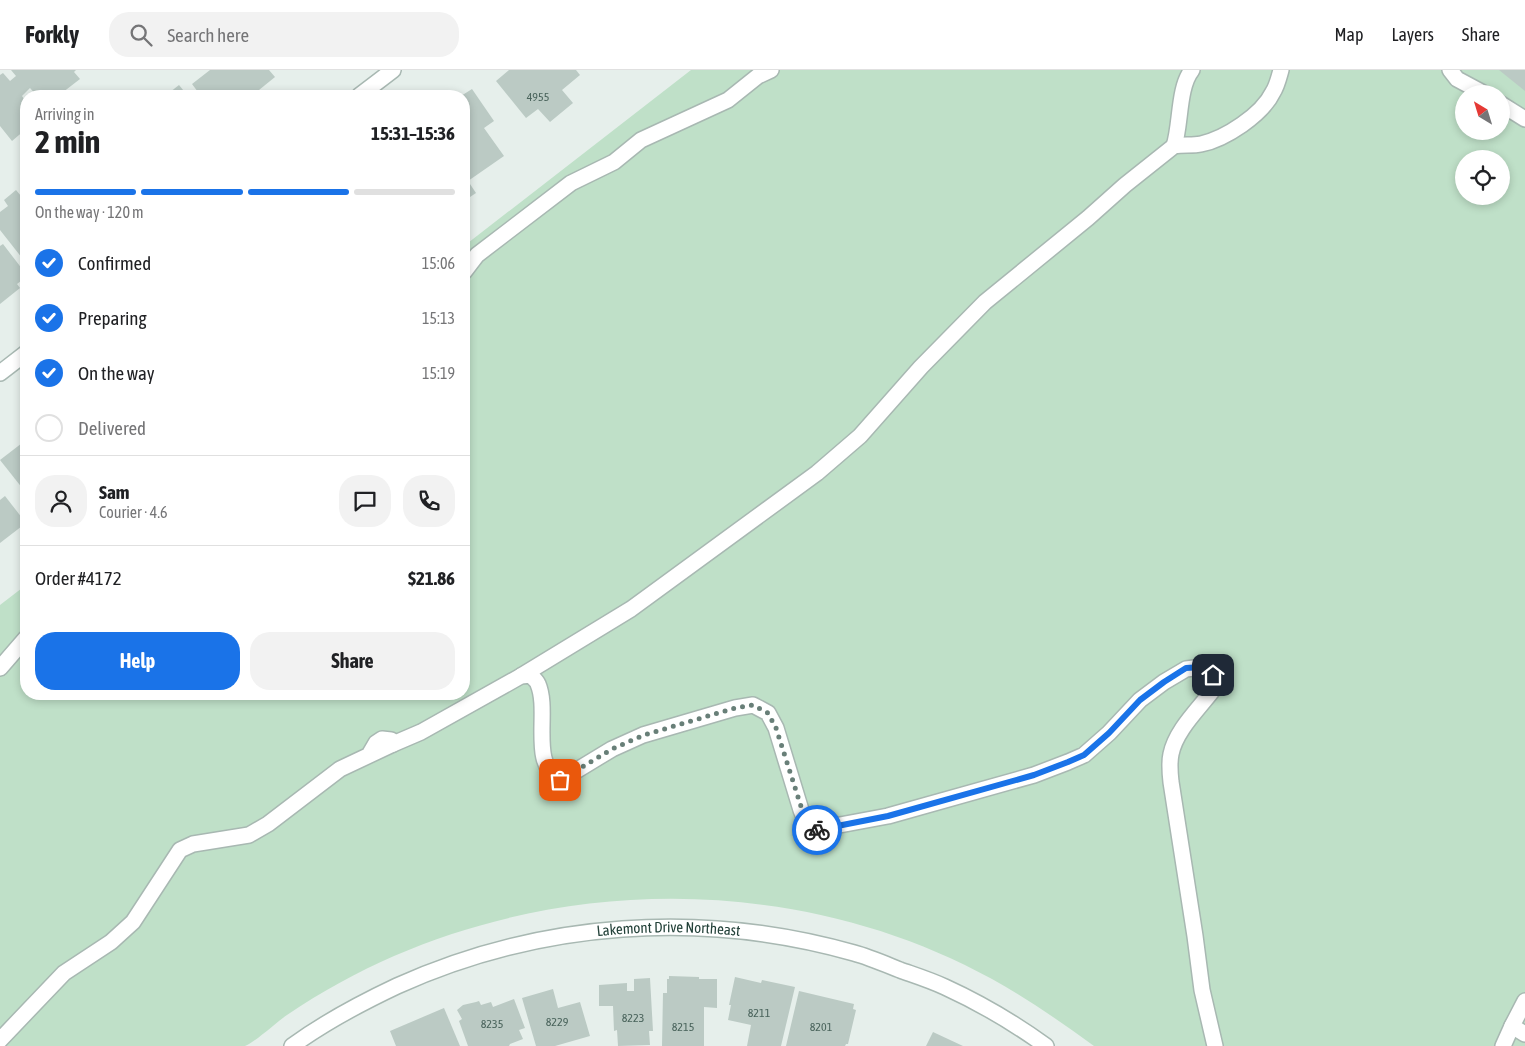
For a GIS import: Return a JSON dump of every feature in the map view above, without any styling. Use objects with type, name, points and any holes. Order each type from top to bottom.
[{"type":"street","points":[[368,90],[393,70]]},
{"type":"street","points":[[470,264],[477,255],[571,183],[614,162],[641,140],[728,100],[758,76],[771,70]]},
{"type":"street","points":[[1174,146],[1178,134],[1180,106],[1188,75],[1192,70]]},
{"type":"street","points":[[0,1040],[64,973],[111,942],[133,922],[180,850],[193,844],[249,835],[268,824],[340,769],[369,755],[376,743],[382,739],[391,740],[393,744],[421,732],[521,676],[632,609],[818,473],[860,436],[921,366],[985,302],[1174,146],[1183,144],[1200,145],[1228,133],[1257,114],[1273,93],[1281,70]]},
{"type":"street","points":[[1450,70],[1457,79],[1468,85]]},
{"type":"street","points":[[1510,109],[1525,118]]},
{"type":"street","points":[[0,373],[20,358]]},
{"type":"street","points":[[0,668],[20,645]]},
{"type":"street","points":[[521,676],[531,675],[538,683],[542,704],[543,756],[546,767],[551,775],[560,780],[612,749],[644,735],[735,708],[753,705],[768,713],[776,728],[801,810],[806,822],[813,830],[888,816],[1034,775],[1068,762],[1084,755],[1109,733],[1140,700],[1164,682],[1186,668],[1202,667],[1213,675],[1216,686],[1173,745],[1170,757],[1170,782],[1194,926],[1202,990],[1215,1046]]},
{"type":"street","name":"Lakemont Drive Northeast","points":[[292,1046],[368,1000],[427,973],[477,955],[528,942],[572,934],[627,928],[697,927],[771,934],[855,953],[944,986],[1024,1030],[1046,1046]]},
{"type":"street","points":[[1504,1046],[1518,1030],[1525,1001]]},
{"type":"green space","points":[[691,70],[1525,70],[1525,1046],[1094,1046],[1044,1011],[992,979],[922,946],[849,922],[773,906],[696,899],[619,901],[542,911],[467,929],[394,956],[326,990],[245,1046],[0,1046],[0,605],[20,590],[20,700],[470,700],[470,241]]},
{"type":"building","points":[[11,70],[76,70],[74,72],[80,79],[66,90],[32,90],[30,88],[28,90],[20,90],[20,134],[12,141],[0,126],[0,75],[3,73],[10,81],[16,76]]},
{"type":"building","points":[[210,70],[269,70],[275,77],[259,90],[196,90],[192,84]]},
{"type":"building","points":[[509,70],[576,70],[580,75],[562,90],[573,103],[550,122],[538,109],[526,118],[496,81]]},
{"type":"building","points":[[1499,70],[1525,70],[1525,91]]},
{"type":"building","points":[[179,85],[183,90],[173,90]]},
{"type":"building","points":[[472,89],[494,121],[484,128],[504,156],[470,180],[470,90]]},
{"type":"building","points":[[470,184],[476,193],[470,197]]},
{"type":"building","points":[[16,190],[20,195],[20,255],[0,230],[0,212],[8,206],[4,200]]},
{"type":"building","points":[[3,244],[20,266],[20,282],[17,284],[20,288],[0,304],[0,246]]},
{"type":"building","points":[[20,445],[20,485],[0,460]]},
{"type":"building","points":[[5,496],[20,515],[20,528],[0,543],[0,500]]},
{"type":"building","points":[[669,976],[717,979],[717,1008],[704,1007],[704,1046],[662,1046],[663,993],[667,993],[667,979],[669,979]]},
{"type":"building","points":[[735,977],[761,983],[762,980],[795,987],[781,1046],[747,1046],[751,1025],[728,1020]]},
{"type":"building","points":[[650,978],[653,1031],[649,1031],[650,1045],[618,1046],[617,1030],[614,1031],[613,1006],[599,1006],[599,985],[627,983],[627,991],[634,991],[634,979]]},
{"type":"building","points":[[553,989],[558,1008],[580,1002],[590,1036],[555,1046],[536,1046],[522,998]]},
{"type":"building","points":[[799,991],[854,1004],[853,1009],[856,1010],[848,1044],[845,1046],[786,1046]]},
{"type":"building","points":[[514,999],[525,1028],[519,1030],[523,1039],[509,1046],[468,1046],[459,1021],[462,1019],[457,1010],[463,1005],[479,1001],[481,1005],[491,1002],[493,1007]]},
{"type":"building","points":[[444,1008],[460,1046],[396,1046],[390,1031]]},
{"type":"building","points":[[933,1032],[963,1046],[926,1046]]},
{"type":"way so far","points":[[560,780],[612,749],[644,735],[735,708],[753,705],[768,713],[776,728],[801,810],[806,822],[813,830],[817,830]]},
{"type":"route","points":[[817,830],[888,816],[1034,775],[1068,762],[1084,755],[1109,733],[1140,700],[1186,668],[1202,667],[1213,675]]}]
